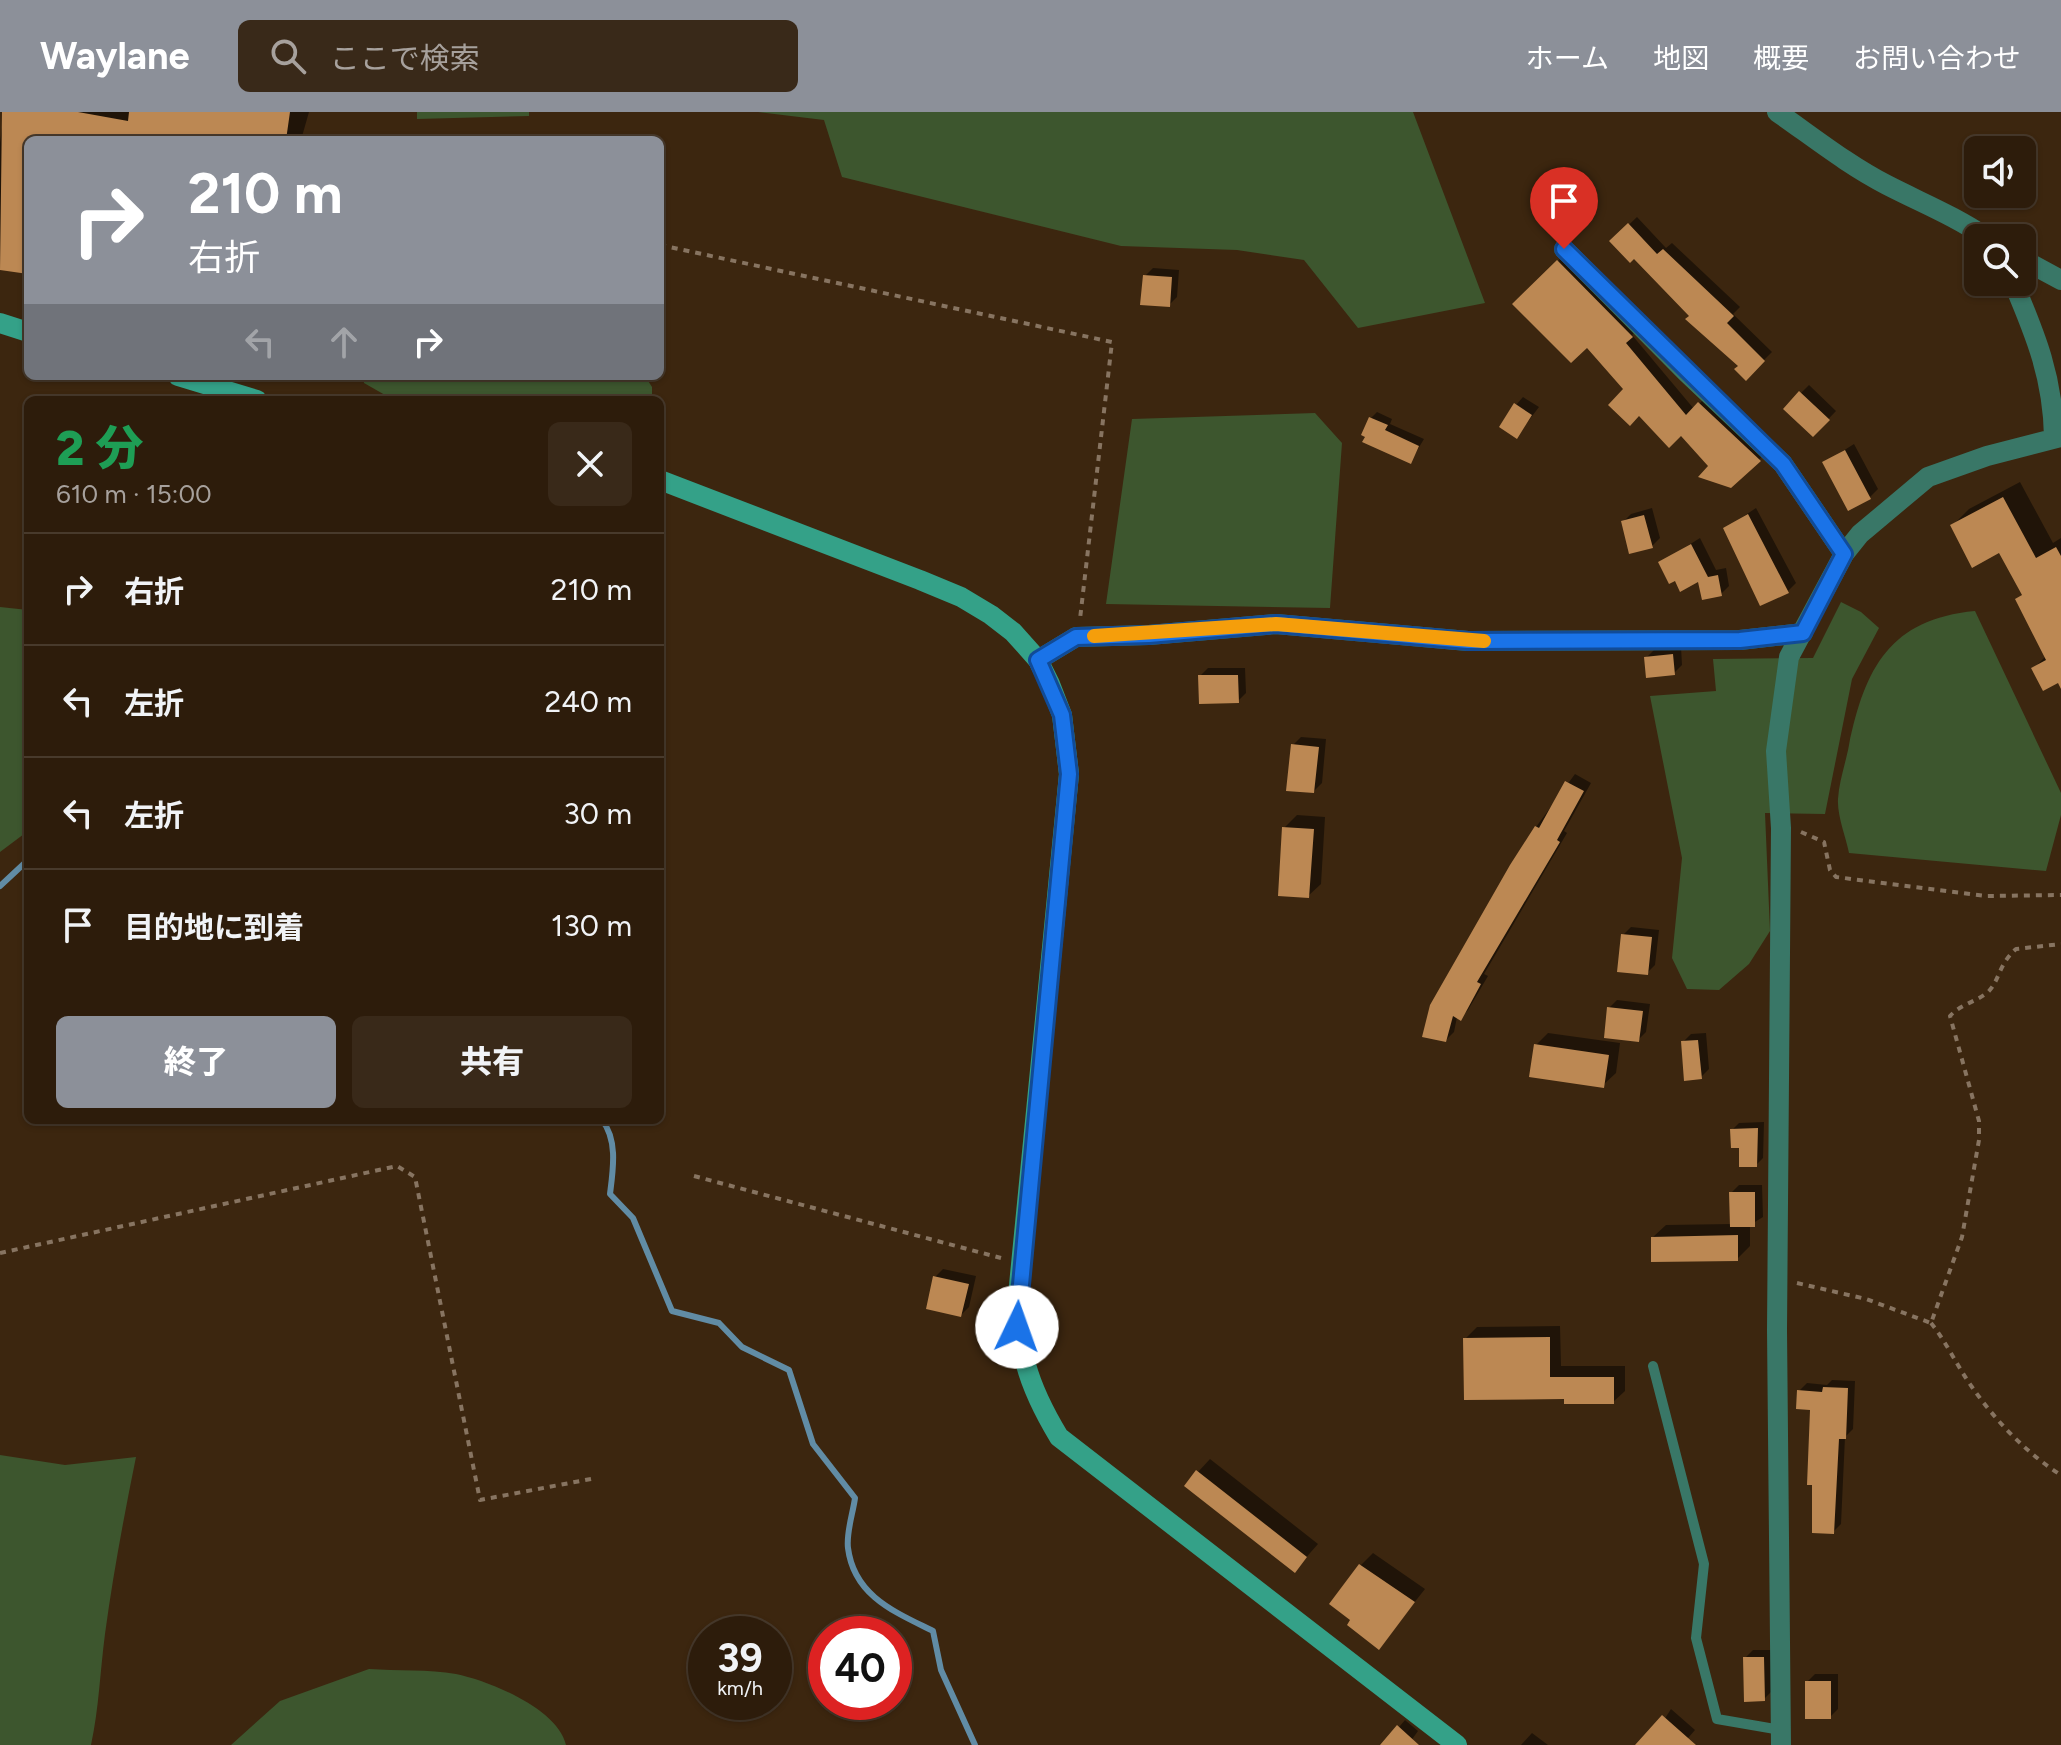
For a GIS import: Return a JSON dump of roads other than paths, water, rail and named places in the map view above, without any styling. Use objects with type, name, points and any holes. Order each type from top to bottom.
[{"type":"street","points":[[1777,112],[1887,185],[1938,207],[1965,224]]},
{"type":"street","points":[[1564,249],[1783,464],[1844,554]]},
{"type":"street","points":[[2036,267],[2061,280]]},
{"type":"street","points":[[1781,1738],[1777,1279],[1781,828],[1776,751],[1779,712],[1789,657],[1844,554],[1870,525],[1928,477],[2057,437],[2053,395],[2044,360],[2019,296]]},
{"type":"street","points":[[0,323],[24,331]]},
{"type":"street","points":[[191,380],[244,396]]},
{"type":"street","points":[[664,482],[961,597],[1013,632],[1038,660],[1062,715],[1069,774],[1021,1264],[1017,1327],[1025,1366],[1041,1407],[1059,1437],[1457,1745]]},
{"type":"street","points":[[1038,660],[1076,637],[1149,635],[1276,624],[1468,641],[1740,640],[1803,633]]},
{"type":"lane","points":[[1653,1366],[1704,1564],[1696,1638],[1717,1719],[1781,1738]]},
{"type":"waterway","points":[[0,886],[24,864]]},
{"type":"waterway","points":[[604,1124],[612,1146],[610,1194],[633,1218],[672,1311],[719,1323],[742,1347],[789,1370],[813,1444],[855,1498],[848,1548],[858,1579],[878,1600],[933,1631],[941,1670],[975,1745]]}]
